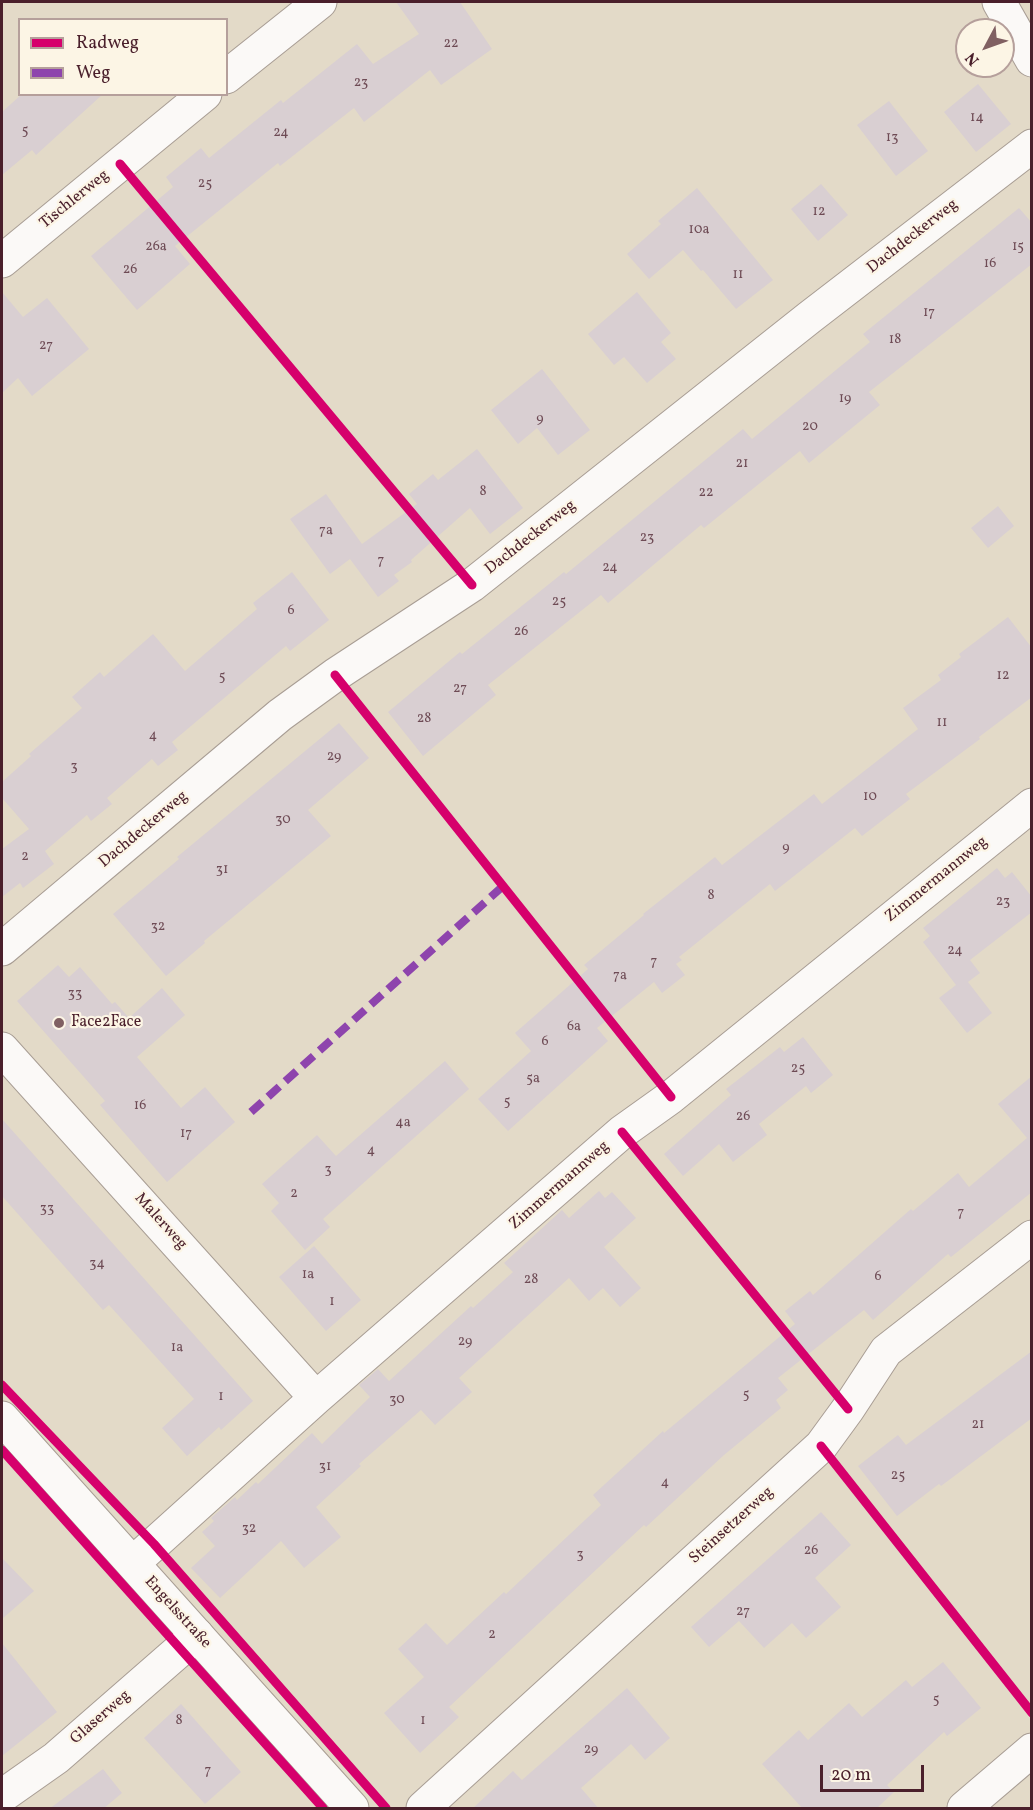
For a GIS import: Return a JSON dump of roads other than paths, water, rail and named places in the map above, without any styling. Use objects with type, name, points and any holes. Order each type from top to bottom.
[{"type":"street","points":[[228,75],[320,2]]},
{"type":"street","points":[[999,2],[1032,60]]},
{"type":"street","name":"Tischlerweg","points":[[2,261],[203,96]]},
{"type":"street","name":"Dachdeckerweg","points":[[2,949],[280,715],[335,675],[472,585],[801,324],[1032,146]]},
{"type":"street","name":"Zimmermannweg","points":[[133,1563],[316,1398],[622,1132],[671,1097],[1032,805]]},
{"type":"street","name":"Malerweg","points":[[2,1049],[316,1398]]},
{"type":"street","name":"Steinsetzerweg","points":[[423,1809],[821,1446],[886,1351],[1032,1237]]},
{"type":"street","name":"Engelsstraße","points":[[2,1418],[352,1809]]},
{"type":"street","name":"Glaserweg","points":[[2,1796],[56,1758],[197,1635]]},
{"type":"street","points":[[964,1809],[1032,1750]]},
{"type":"place","name":"Face2Face","points":[[59,1023]]}]
